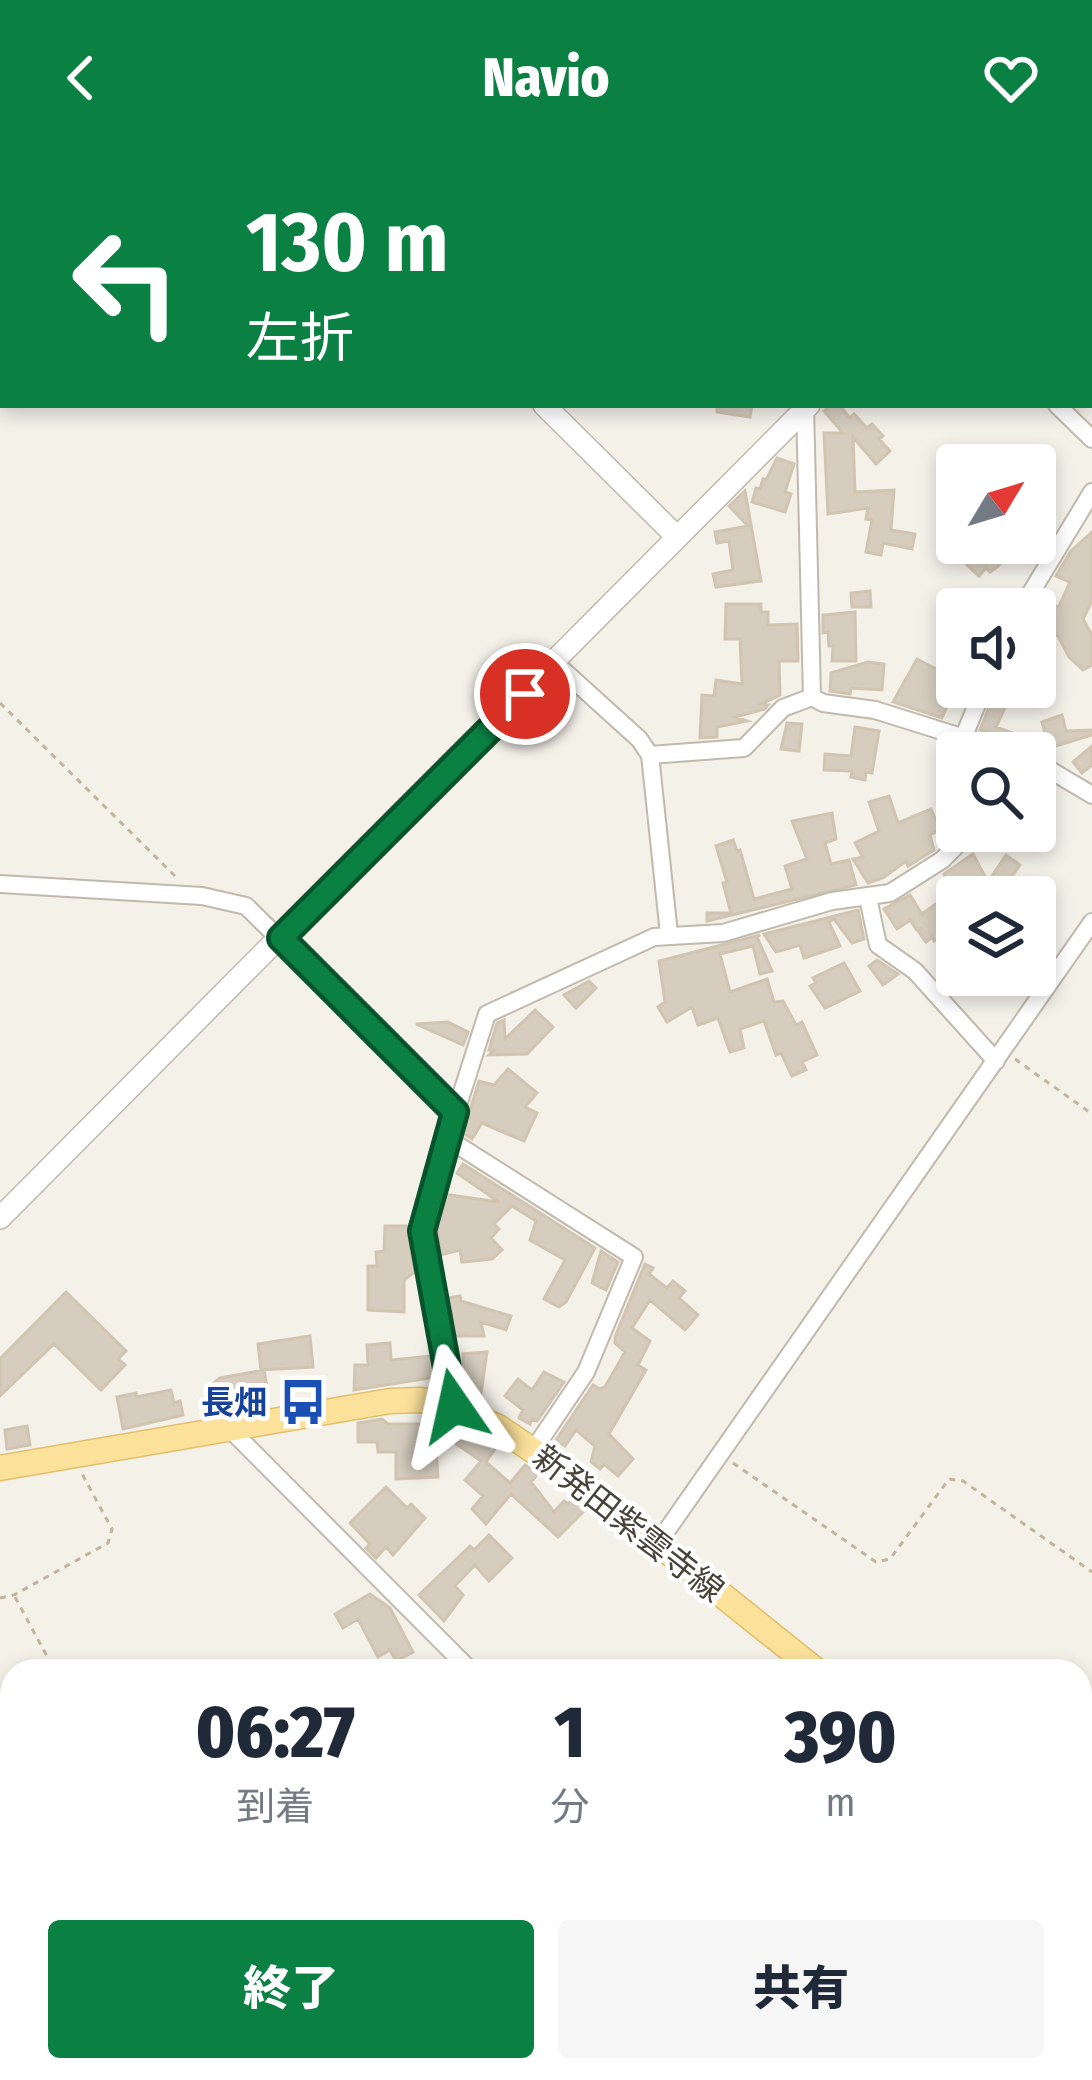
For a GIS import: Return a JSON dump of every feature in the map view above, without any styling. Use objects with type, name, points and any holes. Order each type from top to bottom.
[{"type":"main road","name":"新発田紫雲寺線","points":[[0,1468],[390,1401],[454,1406],[534,1449],[802,1659]]},
{"type":"street","points":[[547,408],[676,538]]},
{"type":"street","points":[[0,1219],[804,408]]},
{"type":"street","points":[[806,408],[812,698]]},
{"type":"street","points":[[1061,408],[1092,439]]},
{"type":"street","points":[[1034,588],[1092,492]]},
{"type":"street","points":[[555,664],[639,739],[650,755],[670,934]]},
{"type":"street","points":[[650,755],[744,748],[783,708],[812,698],[875,710],[939,732]]},
{"type":"street","points":[[1056,774],[1092,795]]},
{"type":"street","points":[[454,1406],[422,1231],[488,1014],[634,944],[670,934],[723,933],[832,901],[890,893],[950,852]]},
{"type":"street","points":[[0,884],[194,896],[246,906],[455,1112]]},
{"type":"street","points":[[868,898],[878,945],[915,971],[1000,1056]]},
{"type":"street","points":[[658,1543],[1092,922]]},
{"type":"street","points":[[448,1139],[634,1256],[586,1372],[534,1449]]},
{"type":"street","points":[[230,1430],[459,1659]]},
{"type":"path","points":[[0,703],[194,896]]},
{"type":"path","points":[[1000,1056],[1092,1114]]},
{"type":"path","points":[[0,1598],[14,1595],[108,1543],[112,1529],[72,1454]]},
{"type":"path","points":[[722,1455],[876,1562],[890,1558],[949,1479],[963,1481],[1092,1572]]},
{"type":"path","points":[[14,1595],[49,1659]]},
{"type":"building","points":[[717,408],[752,408],[750,417],[717,412]]},
{"type":"building","points":[[842,408],[867,428],[872,424],[883,436],[879,439],[890,451],[876,464],[853,437],[855,492],[894,490],[891,530],[915,534],[912,549],[883,543],[881,555],[866,552],[872,520],[866,519],[868,508],[828,514],[824,433],[843,433],[824,411]]},
{"type":"building","points":[[777,458],[794,464],[785,492],[791,494],[785,512],[752,502]]},
{"type":"building","points":[[745,491],[761,581],[716,587],[713,574],[733,570],[729,541],[717,543],[715,532],[748,526],[729,506]]},
{"type":"building","points":[[1092,532],[1092,601],[1083,619],[1092,635],[1092,665],[1083,670],[1056,635],[1056,606],[1070,582],[1056,576],[1071,551]]},
{"type":"building","points":[[968,564],[1000,564],[979,576]]},
{"type":"building","points":[[870,591],[871,607],[852,607],[851,593]]},
{"type":"building","points":[[726,604],[761,604],[761,612],[768,612],[768,625],[797,624],[798,661],[779,661],[780,695],[761,704],[768,705],[765,709],[735,717],[747,721],[717,727],[717,737],[700,738],[702,695],[714,696],[716,680],[742,684],[740,639],[725,639]]},
{"type":"building","points":[[855,612],[856,661],[832,661],[833,646],[829,646],[828,632],[823,633],[823,615]]},
{"type":"building","points":[[917,659],[936,669],[936,708],[946,708],[942,718],[893,702]]},
{"type":"building","points":[[868,662],[884,664],[882,690],[830,691],[831,673]]},
{"type":"building","points":[[989,708],[1005,708],[996,727],[1010,732],[980,730]]},
{"type":"building","points":[[1062,715],[1066,731],[1092,730],[1092,735],[1056,746],[1056,732],[1045,732],[1042,722]]},
{"type":"building","points":[[787,723],[802,724],[799,751],[781,749]]},
{"type":"building","points":[[855,727],[879,731],[872,773],[866,772],[865,780],[851,777],[852,771],[824,770],[825,754],[851,756]]},
{"type":"building","points":[[1092,746],[1092,765],[1082,773],[1073,762]]},
{"type":"building","points":[[889,796],[898,823],[931,809],[936,832],[930,835],[934,850],[868,883],[853,859],[863,857],[855,843],[879,831],[869,802]]},
{"type":"building","points":[[832,813],[836,839],[825,843],[831,864],[849,860],[856,885],[707,921],[707,913],[731,913],[716,846],[733,840],[754,899],[792,889],[785,866],[807,859],[792,821]]},
{"type":"building","points":[[973,854],[985,876],[945,876]]},
{"type":"building","points":[[1006,855],[1020,865],[1012,876],[992,876]]},
{"type":"building","points":[[910,895],[922,914],[936,904],[936,940],[926,942],[918,931],[922,928],[916,929],[910,920],[897,929],[884,909]]},
{"type":"building","points":[[858,910],[864,939],[852,943],[834,919],[829,922],[840,946],[804,958],[800,945],[776,952],[764,934]]},
{"type":"building","points":[[760,935],[772,971],[760,974],[753,946],[720,954],[730,992],[767,979],[774,1002],[783,1001],[796,1025],[802,1022],[817,1055],[802,1062],[806,1070],[792,1076],[781,1053],[776,1055],[764,1021],[740,1029],[744,1048],[730,1052],[718,1018],[698,1025],[692,1007],[667,1022],[658,1007],[665,1002],[659,961]]},
{"type":"building","points":[[877,960],[898,974],[883,985],[869,966]]},
{"type":"building","points":[[844,963],[860,991],[825,1008],[810,986],[816,983],[813,978]]},
{"type":"building","points":[[589,981],[596,988],[576,1008],[564,995]]},
{"type":"building","points":[[535,1010],[553,1027],[527,1054],[489,1055],[494,1050],[489,1050],[497,1023],[504,1020],[505,1039]]},
{"type":"building","points":[[448,1022],[468,1032],[463,1045],[416,1024]]},
{"type":"building","points":[[508,1069],[537,1093],[525,1107],[537,1113],[524,1141],[482,1123],[472,1139],[463,1133],[479,1081],[494,1085]]},
{"type":"building","points":[[463,1164],[595,1248],[559,1307],[544,1299],[565,1260],[530,1240],[536,1221],[512,1206],[494,1224],[499,1229],[491,1238],[502,1250],[492,1259],[462,1262],[460,1250],[441,1255],[436,1223],[443,1194],[499,1202],[457,1173]]},
{"type":"building","points":[[385,1226],[410,1226],[417,1270],[404,1280],[404,1312],[368,1310],[368,1266],[377,1266],[376,1252],[384,1251]]},
{"type":"building","points":[[601,1251],[618,1262],[606,1290],[592,1283]]},
{"type":"building","points":[[645,1264],[653,1268],[649,1274],[667,1288],[673,1281],[685,1291],[679,1298],[698,1315],[685,1330],[650,1300],[632,1328],[650,1341],[638,1365],[646,1370],[609,1434],[633,1459],[618,1476],[604,1464],[600,1469],[591,1462],[595,1446],[576,1430],[565,1446],[556,1440],[593,1385],[605,1387],[625,1352],[615,1337]]},
{"type":"building","points":[[66,1292],[126,1351],[118,1359],[125,1365],[101,1390],[54,1344],[0,1396],[0,1359]]},
{"type":"building","points":[[460,1296],[461,1301],[511,1316],[506,1330],[481,1322],[484,1336],[455,1336],[448,1298]]},
{"type":"building","points":[[310,1336],[313,1367],[261,1370],[258,1344]]},
{"type":"building","points":[[390,1343],[391,1360],[433,1356],[436,1377],[354,1390],[355,1365],[368,1365],[367,1345]]},
{"type":"building","points":[[487,1352],[481,1393],[464,1390],[463,1354]]},
{"type":"building","points":[[264,1370],[268,1394],[233,1404],[232,1399],[216,1411],[205,1396],[220,1378]]},
{"type":"building","points":[[544,1372],[564,1382],[530,1424],[519,1418],[523,1410],[505,1396],[518,1379],[532,1390]]},
{"type":"building","points":[[171,1390],[183,1415],[123,1429],[117,1397]]},
{"type":"building","points":[[382,1419],[388,1424],[434,1424],[438,1477],[396,1479],[396,1452],[378,1452],[377,1442],[358,1442],[358,1423]]},
{"type":"building","points":[[27,1426],[30,1445],[7,1449],[5,1430]]},
{"type":"building","points":[[463,1431],[480,1443],[483,1438],[497,1446],[486,1462],[510,1483],[525,1465],[538,1474],[531,1482],[554,1512],[574,1498],[586,1509],[558,1537],[511,1494],[486,1524],[472,1509],[483,1496],[465,1480],[481,1461],[455,1443]]},
{"type":"building","points":[[386,1487],[425,1518],[393,1555],[386,1547],[376,1558],[350,1523]]},
{"type":"building","points":[[489,1535],[512,1558],[489,1581],[475,1565],[455,1586],[463,1595],[444,1621],[419,1595],[470,1546],[474,1550]]},
{"type":"building","points":[[370,1594],[390,1608],[413,1652],[395,1659],[390,1650],[378,1657],[358,1619],[343,1628],[335,1614]]},
{"type":"place","name":"長畑","points":[[303,1402]]},
{"type":"route","points":[[454,1406],[422,1218],[455,1112],[281,938],[525,694]]}]
